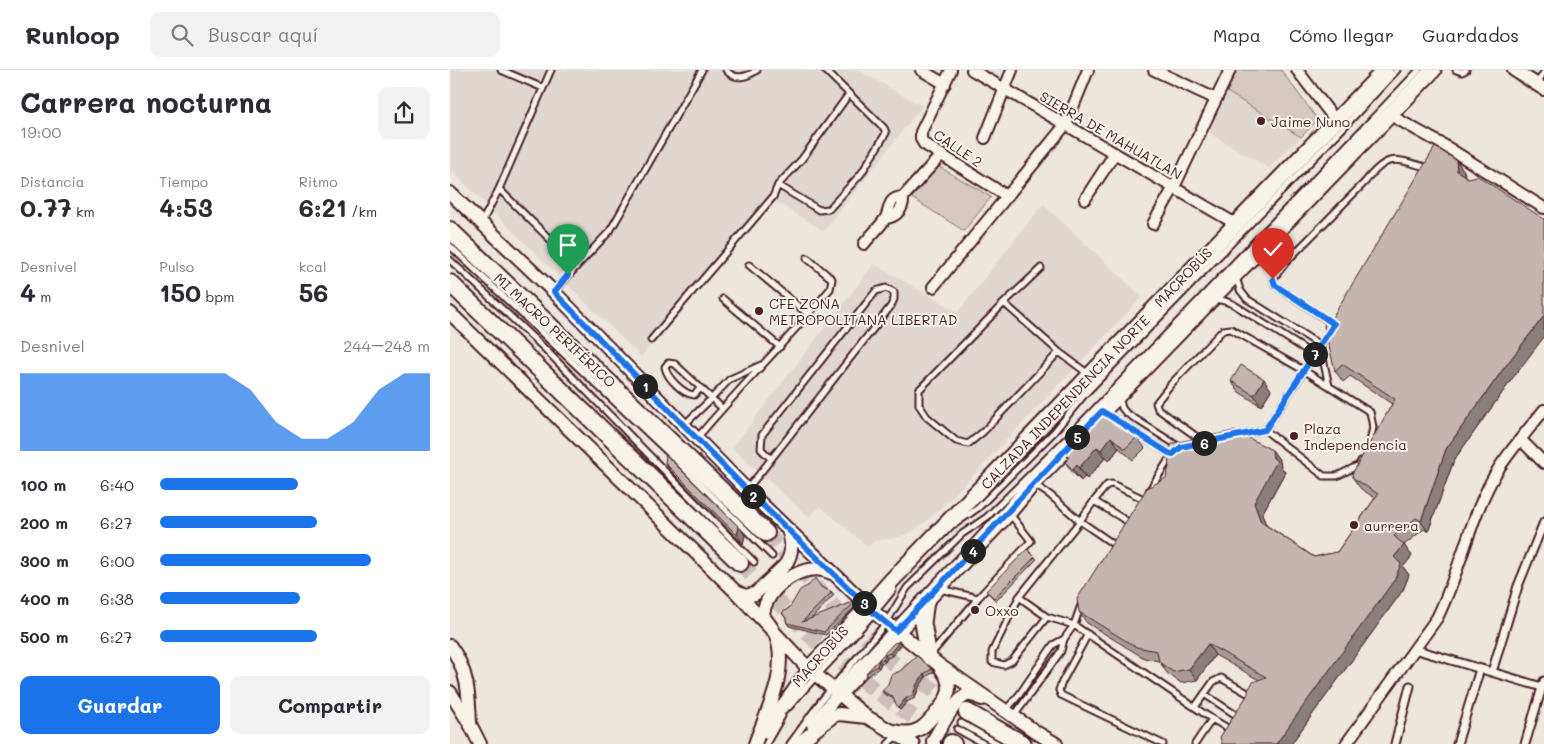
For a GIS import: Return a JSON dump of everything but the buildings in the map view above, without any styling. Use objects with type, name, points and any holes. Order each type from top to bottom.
[{"type":"highway","points":[[450,230],[766,533]]},
{"type":"highway","points":[[450,283],[747,562]]},
{"type":"highway","points":[[964,718],[1023,744]]},
{"type":"main road","name":"CALZADA INDEPENDENCIA NORTE","points":[[812,672],[871,610],[892,580],[1385,70]]},
{"type":"main road","points":[[835,690],[891,627],[937,588],[1008,513],[1032,484],[1433,70]]},
{"type":"main road","points":[[926,599],[923,623],[934,661]]},
{"type":"street","points":[[921,70],[945,84]]},
{"type":"street","name":"CALLE 2","points":[[951,70],[921,132],[921,139],[924,144],[1007,196]]},
{"type":"street","name":"SIERRA DE MAHUATLAN","points":[[972,70],[1236,224]]},
{"type":"street","points":[[985,138],[1012,70]]},
{"type":"street","points":[[932,287],[955,260],[954,254],[958,247],[963,242],[972,240],[1066,124],[1088,70]]},
{"type":"street","points":[[1154,70],[1216,99]]},
{"type":"street","points":[[1153,224],[1174,187],[1230,70]]},
{"type":"street","points":[[1297,70],[1336,121]]},
{"type":"street","points":[[1514,70],[1540,86]]},
{"type":"street","points":[[1390,115],[1440,148],[1544,208]]},
{"type":"street","points":[[1085,199],[1115,153]]},
{"type":"street","points":[[864,244],[886,218],[890,204],[903,197],[941,155]]},
{"type":"street","points":[[450,193],[554,292],[683,426],[871,610],[934,661],[1056,744]]},
{"type":"street","points":[[450,313],[735,591],[812,672],[890,736],[913,744]]},
{"type":"street","points":[[1346,744],[1437,618],[1468,538],[1499,468],[1544,410]]},
{"type":"street","points":[[1521,440],[1544,463]]},
{"type":"street","points":[[1492,672],[1518,586],[1544,522]]},
{"type":"street","points":[[735,591],[745,596],[755,594],[785,565],[792,550],[790,536],[786,528]]},
{"type":"street","points":[[756,744],[774,694],[780,670],[779,648],[775,634],[763,616],[764,607],[768,599],[793,574],[812,569],[825,569],[836,575]]},
{"type":"street","points":[[450,646],[460,660],[465,673],[469,694],[470,724]]},
{"type":"street","points":[[1414,649],[1480,669],[1543,684],[1524,744]]},
{"type":"street","points":[[890,736],[918,731],[929,723],[945,701],[949,689],[947,677],[934,661]]},
{"type":"street","points":[[1457,744],[1480,669]]},
{"type":"street","name":"CALZADA INDEPENDENCIA NORTE","points":[[756,744],[812,672]]},
{"type":"street","points":[[1394,744],[1410,686]]},
{"type":"street","points":[[798,744],[835,690]]},
{"type":"street","points":[[450,692],[480,744]]},
{"type":"street","points":[[934,744],[933,741],[944,720],[963,696],[969,694],[977,696],[1007,711]]},
{"type":"street","points":[[798,744],[833,716],[839,714],[867,717]]},
{"type":"lane","points":[[501,70],[543,88]]},
{"type":"lane","points":[[515,76],[517,70]]},
{"type":"lane","points":[[482,223],[499,189],[551,70]]},
{"type":"lane","points":[[554,292],[610,231],[702,70]]},
{"type":"lane","points":[[726,70],[738,78],[750,75],[757,70]]},
{"type":"lane","points":[[778,185],[819,210],[829,209],[861,174],[886,132],[825,70]]},
{"type":"lane","name":"MACROBÚS","points":[[871,610],[953,526],[978,508],[1054,432],[1085,394],[1338,134],[1397,70]]},
{"type":"lane","name":"MACROBÚS","points":[[891,627],[908,588],[962,534],[987,516],[1065,440],[1420,70]]},
{"type":"lane","points":[[1456,70],[1462,72],[1466,70]]},
{"type":"lane","points":[[1540,86],[1544,72]]},
{"type":"lane","points":[[651,340],[773,197],[778,185],[802,159],[849,94]]},
{"type":"lane","points":[[1334,324],[1275,285],[1273,279],[1286,262],[1365,182],[1376,168],[1386,161],[1401,161],[1430,171],[1435,161]]},
{"type":"lane","points":[[499,189],[577,266]]},
{"type":"lane","name":"MI MACRO PERIFÉRICO","points":[[450,246],[674,458],[772,556]]},
{"type":"lane","points":[[697,438],[722,408],[809,315],[830,289],[832,279],[807,258]]},
{"type":"lane","name":"MI MACRO PERIFÉRICO","points":[[450,260],[546,350],[747,562]]},
{"type":"lane","points":[[748,265],[809,315]]},
{"type":"lane","points":[[1041,268],[1004,302],[919,390],[919,405],[927,417],[956,441],[968,444],[983,432],[1059,352]]},
{"type":"lane","points":[[1235,275],[1240,290],[1247,299],[1320,345],[1329,386]]},
{"type":"lane","points":[[746,489],[771,459],[891,306],[894,292],[886,288],[876,291],[762,435],[761,449],[771,459]]},
{"type":"lane","points":[[723,299],[780,347]]},
{"type":"lane","points":[[1210,300],[1219,299],[1234,304],[1314,356]]},
{"type":"lane","points":[[1004,302],[1059,352],[1090,375]]},
{"type":"lane","points":[[1232,437],[1265,430],[1338,318]]},
{"type":"lane","points":[[1214,441],[1202,443],[1158,409],[1156,403],[1171,384],[1223,330],[1230,329],[1305,371],[1370,412],[1373,427],[1370,446],[1366,452]]},
{"type":"lane","points":[[700,389],[694,395],[688,394],[666,374],[665,367],[668,363],[674,364],[700,389],[711,400],[722,408]]},
{"type":"lane","points":[[683,426],[730,379],[764,364]]},
{"type":"lane","points":[[1119,396],[1122,408],[1126,413],[1181,447],[1172,455],[1139,507]]},
{"type":"lane","points":[[1102,411],[1172,455]]},
{"type":"lane","points":[[1265,430],[1324,476],[1337,476],[1359,465],[1362,458]]},
{"type":"lane","points":[[1032,484],[1050,495],[1080,521],[1116,546]]},
{"type":"lane","points":[[1047,617],[1012,661],[1004,665],[992,662],[992,652],[1019,597],[1080,521],[1094,500],[1108,485],[1112,484],[1144,499]]},
{"type":"lane","points":[[1094,500],[1130,523]]},
{"type":"lane","points":[[934,661],[978,598],[1031,541],[1008,513]]},
{"type":"lane","points":[[1125,530],[1135,515]]},
{"type":"lane","points":[[1111,554],[1120,538]]},
{"type":"lane","points":[[937,588],[978,598]]},
{"type":"lane","points":[[1019,597],[1047,617],[1074,625],[1234,732]]},
{"type":"lane","points":[[1007,711],[1061,651],[1064,640],[1074,625],[1084,597]]},
{"type":"lane","points":[[1088,634],[1062,682],[1059,690],[1062,695],[1163,744]]},
{"type":"lane","points":[[1007,711],[1053,646],[1064,640]]},
{"type":"lane","name":"MACROBÚS","points":[[766,744],[812,672]]},
{"type":"lane","points":[[1195,707],[1213,682],[1221,678],[1252,695],[1252,703]]},
{"type":"lane","points":[[790,744],[835,690]]},
{"type":"lane","points":[[1204,694],[1242,719]]},
{"type":"lane","points":[[1230,738],[1247,711]]},
{"type":"lane","points":[[964,718],[998,744]]},
{"type":"lane","points":[[1196,744],[1212,719]]},
{"type":"lane","points":[[954,739],[984,744]]},
{"type":"shaded area","points":[[450,70],[727,70],[733,76],[741,70],[858,70],[922,106],[824,231],[768,197],[641,357],[450,169]]},
{"type":"shaded area","points":[[1237,70],[1281,70],[1318,120],[1301,137],[1227,92]]},
{"type":"shaded area","points":[[1227,92],[1301,137],[1269,168],[1209,133]]},
{"type":"shaded area","points":[[938,166],[991,197],[964,231],[912,198]]},
{"type":"shaded area","points":[[1043,204],[1142,297],[957,492],[928,520],[913,531],[896,538],[874,541],[868,547],[820,506],[809,517],[732,448],[874,264],[958,312]]},
{"type":"tunnel","points":[[766,533],[842,616],[892,662],[959,707]]},
{"type":"tunnel","points":[[740,563],[814,639],[872,688],[951,743]]},
{"type":"place","name":"Jaime Nuno","points":[[1261,121]]},
{"type":"place","name":"CFE ZONA METROPOLITANA LIBERTAD","points":[[759,311]]},
{"type":"place","name":"Plaza Independencia","points":[[1294,436]]},
{"type":"place","name":"aurrera","points":[[1354,525]]},
{"type":"place","name":"Oxxo","points":[[975,610]]},
{"type":"route","points":[[568,275],[554,292],[746,489],[874,613],[896,631],[1102,411],[1172,455],[1181,447],[1265,430],[1334,324],[1275,285],[1273,279]]}]
